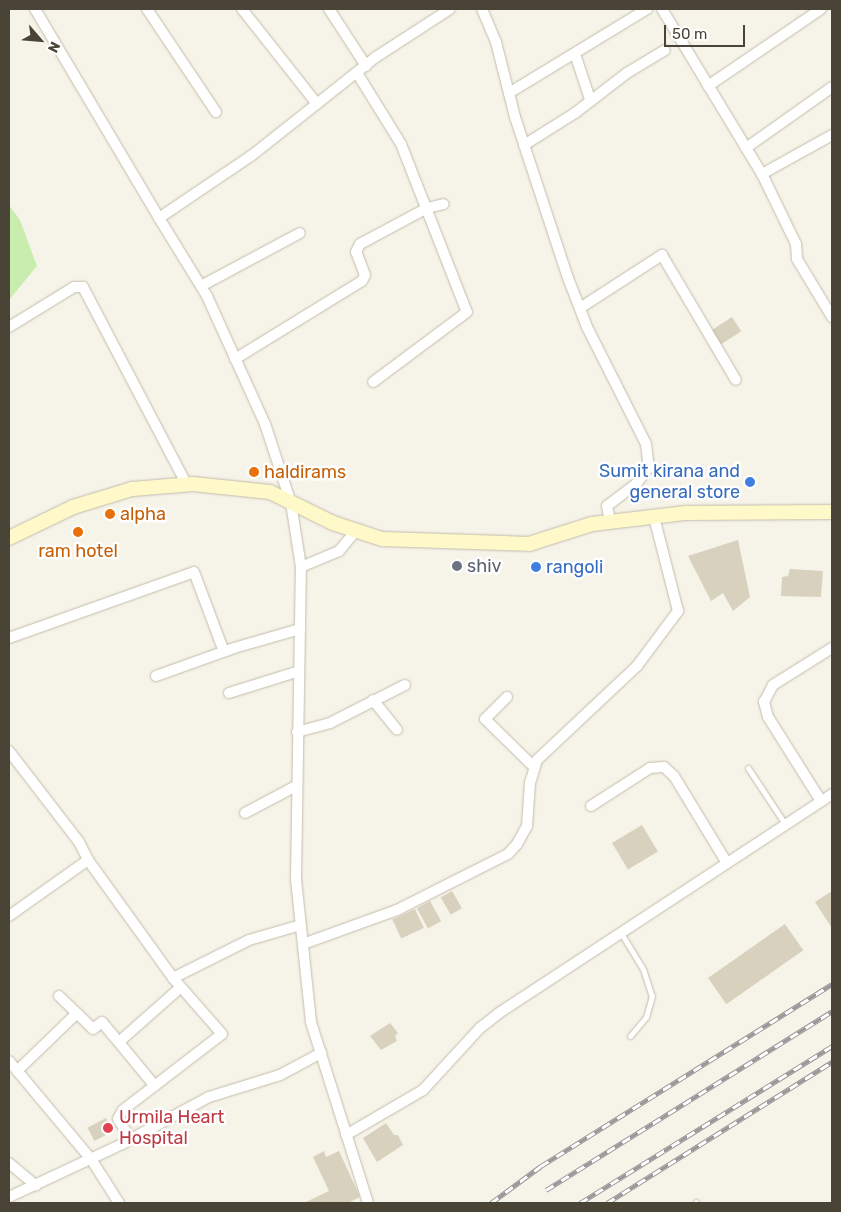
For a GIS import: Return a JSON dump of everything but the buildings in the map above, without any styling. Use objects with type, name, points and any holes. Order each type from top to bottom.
[{"type":"main road","points":[[9,538],[73,507],[132,489],[187,485],[270,492],[291,503],[382,539],[529,544],[610,521],[686,513],[832,512]]},
{"type":"street","points":[[35,9],[201,286],[273,445],[291,503],[301,567],[296,879],[311,1022],[368,1203]]},
{"type":"street","points":[[147,9],[216,112]]},
{"type":"street","points":[[242,9],[317,104]]},
{"type":"street","points":[[330,9],[401,144],[467,312],[373,382]]},
{"type":"street","points":[[159,218],[251,156],[361,70],[450,9]]},
{"type":"street","points":[[482,9],[496,42],[524,145],[580,308],[646,444],[649,467],[636,484],[607,506],[610,521]]},
{"type":"street","points":[[509,93],[647,9]]},
{"type":"street","points":[[662,9],[762,174],[796,244],[797,260],[832,317]]},
{"type":"street","points":[[708,86],[821,9]]},
{"type":"street","points":[[524,145],[665,50]]},
{"type":"street","points":[[575,54],[590,100]]},
{"type":"street","points":[[746,148],[832,87]]},
{"type":"street","points":[[762,174],[832,135]]},
{"type":"street","points":[[235,359],[362,282],[365,275],[356,252],[360,244],[427,208],[444,204]]},
{"type":"street","points":[[201,286],[300,233]]},
{"type":"street","points":[[580,308],[662,255],[736,380]]},
{"type":"street","points":[[9,326],[74,287],[83,287],[187,485]]},
{"type":"street","points":[[303,944],[398,910],[508,854],[527,826],[534,767],[556,739],[637,666],[678,611],[654,517]]},
{"type":"street","points":[[301,567],[339,551],[356,530]]},
{"type":"street","points":[[9,638],[194,572],[224,652]]},
{"type":"street","points":[[156,676],[224,652],[300,629]]},
{"type":"street","points":[[821,800],[768,717],[764,702],[773,686],[832,648]]},
{"type":"street","points":[[229,693],[299,671]]},
{"type":"street","points":[[297,732],[330,723],[405,684]]},
{"type":"street","points":[[507,696],[485,719],[534,767]]},
{"type":"street","points":[[373,700],[397,730]]},
{"type":"street","points":[[9,751],[79,842],[88,860],[173,978],[222,1034],[123,1110],[118,1119],[132,1139]]},
{"type":"street","points":[[591,806],[650,768],[664,766],[674,776],[727,863]]},
{"type":"street","points":[[245,813],[296,786]]},
{"type":"street","points":[[346,1135],[423,1090],[480,1028],[499,1013],[832,794]]},
{"type":"street","points":[[9,916],[88,860]]},
{"type":"street","points":[[173,978],[249,940],[301,925]]},
{"type":"street","points":[[120,1041],[181,987]]},
{"type":"street","points":[[59,996],[93,1029],[102,1022],[120,1041],[154,1086]]},
{"type":"street","points":[[17,1071],[77,1013]]},
{"type":"street","points":[[9,1197],[36,1186],[132,1139],[209,1097],[280,1075],[321,1054]]},
{"type":"street","points":[[9,1061],[91,1159],[119,1203]]},
{"type":"street","points":[[9,1163],[36,1186]]},
{"type":"lane","points":[[748,768],[785,824]]},
{"type":"lane","points":[[621,932],[643,969],[652,996],[646,1017],[630,1036]]},
{"type":"green space","points":[[9,205],[20,220],[37,266],[9,300]]},
{"type":"railway","points":[[491,1203],[541,1166],[832,984]]},
{"type":"railway","points":[[546,1190],[832,1011]]},
{"type":"railway","points":[[580,1203],[832,1046]]},
{"type":"railway","points":[[607,1203],[832,1062]]},
{"type":"place","name":"haldirams","points":[[254,472]]},
{"type":"place","name":"Sumit kirana and general store","points":[[750,482]]},
{"type":"place","name":"alpha","points":[[110,514]]},
{"type":"place","name":"ram hotel","points":[[78,532]]},
{"type":"place","name":"shiv","points":[[457,566]]},
{"type":"place","name":"rangoli","points":[[536,567]]},
{"type":"place","name":"Urmila Heart Hospital","points":[[108,1128]]}]
